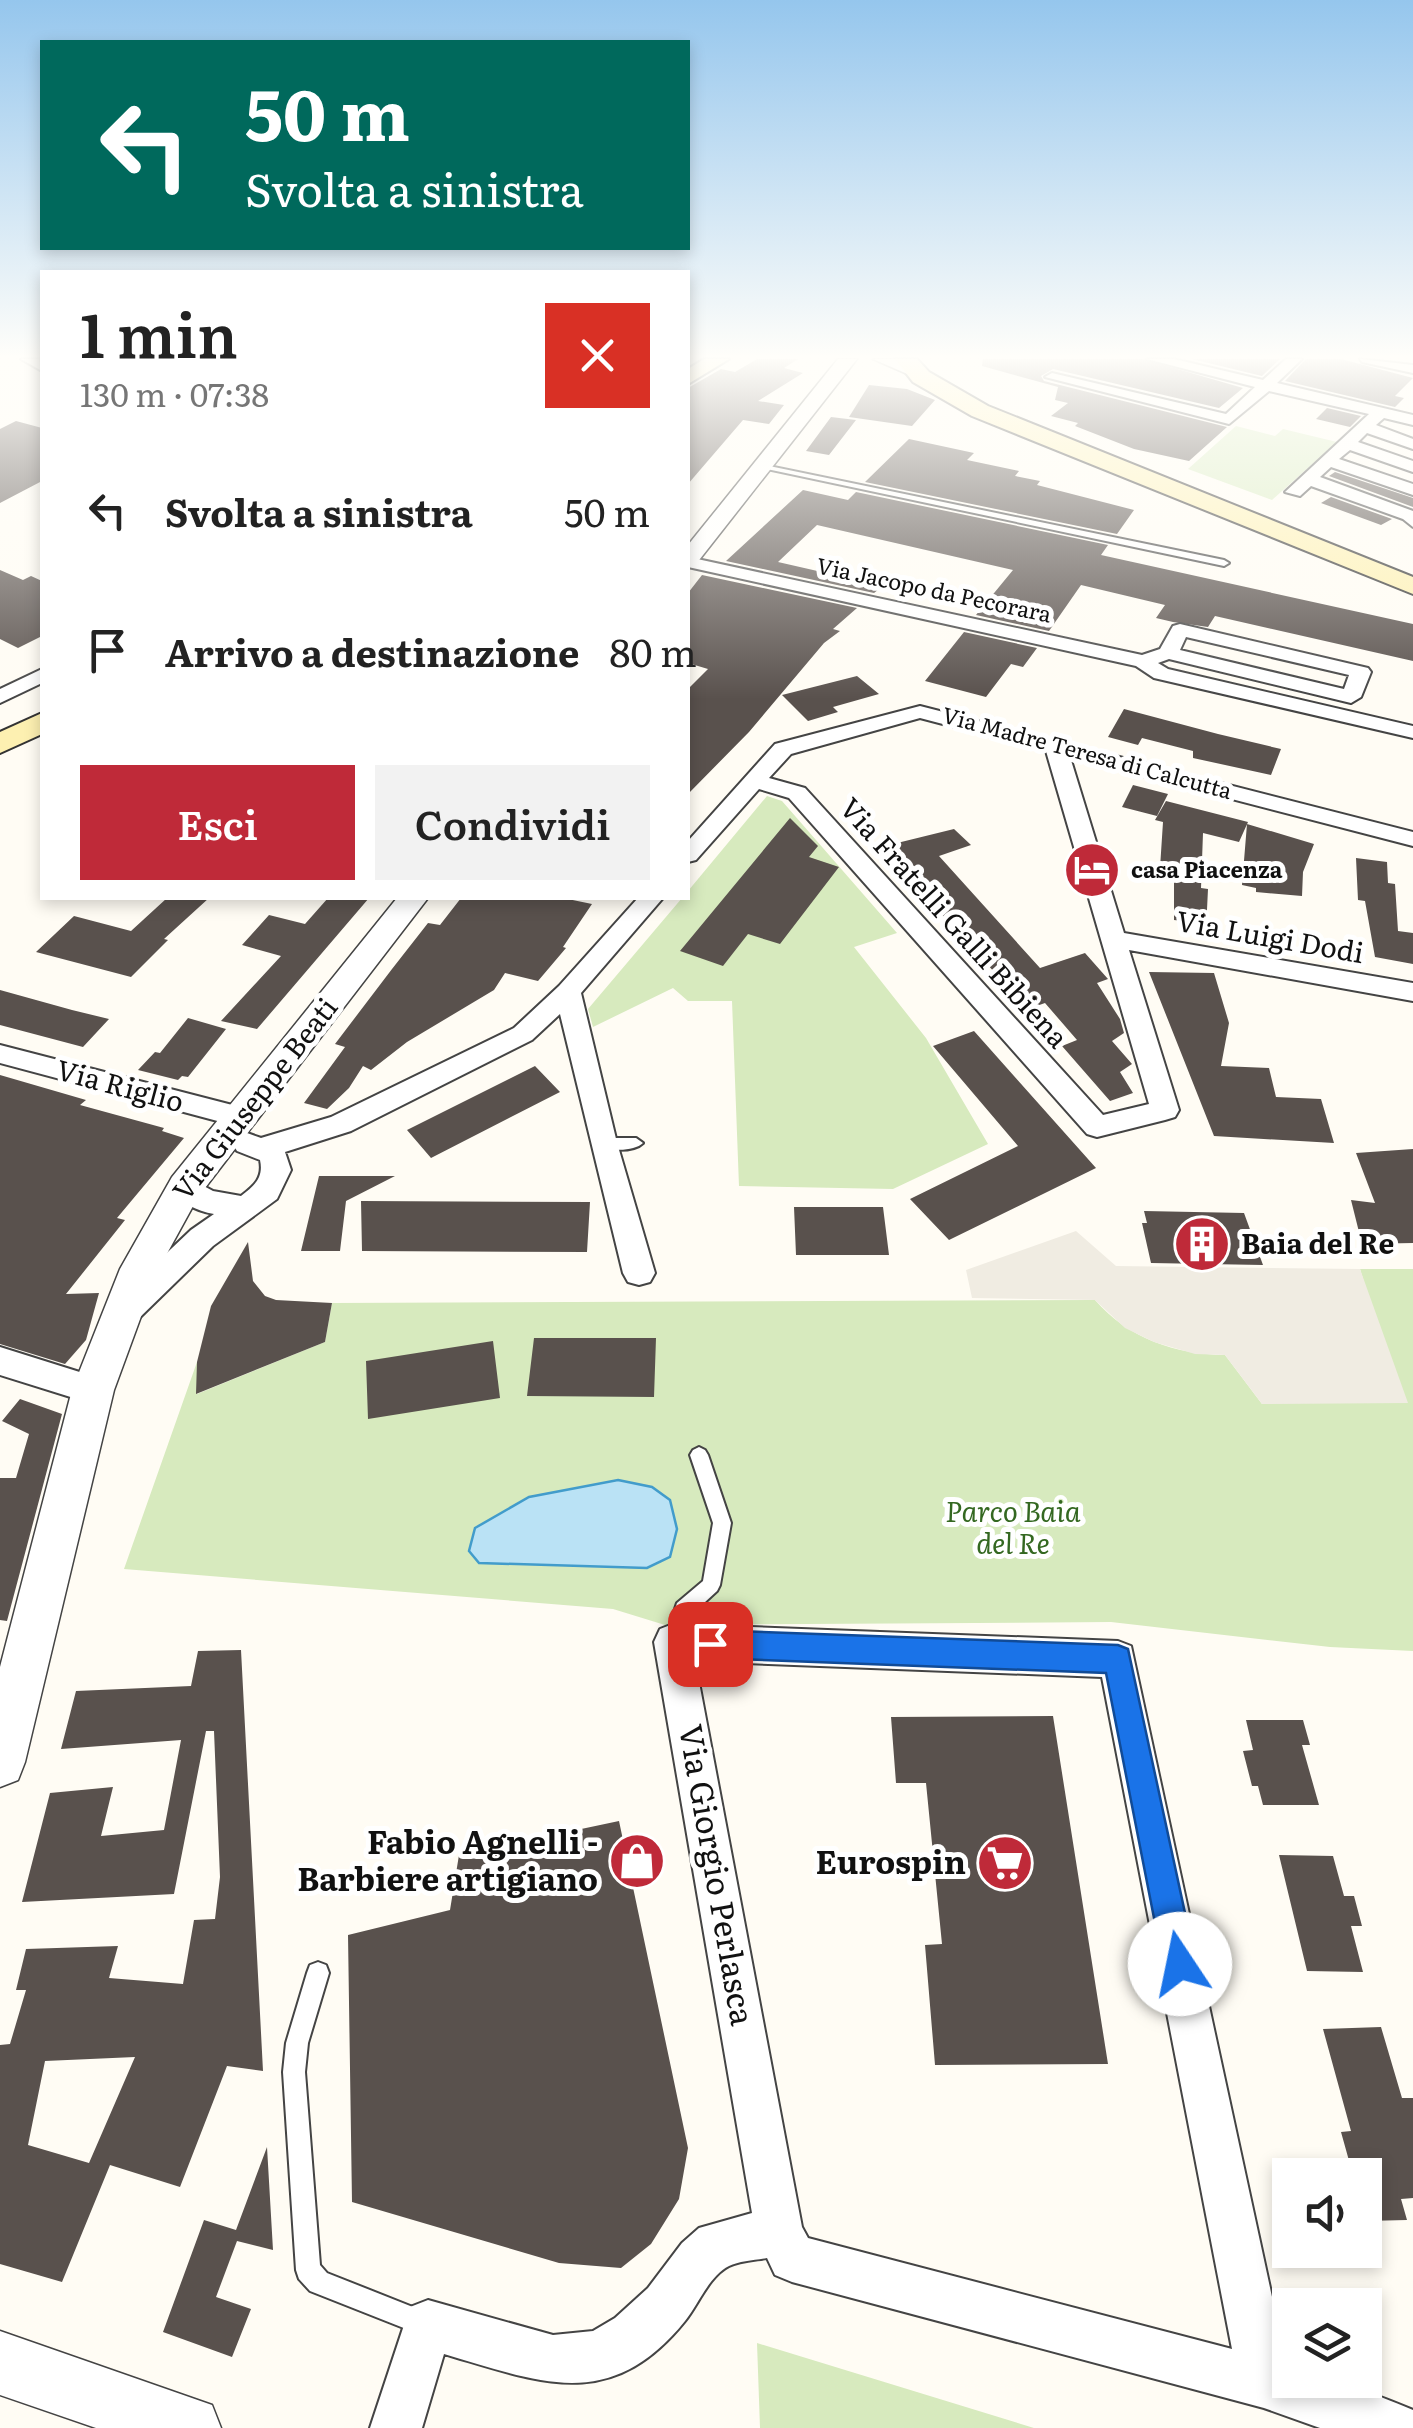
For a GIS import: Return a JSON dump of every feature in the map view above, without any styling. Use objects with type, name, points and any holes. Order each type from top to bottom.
[{"type":"main road","points":[[1131,472],[1413,586]]},
{"type":"main road","points":[[1160,472],[1413,573]]},
{"type":"main road","points":[[0,744],[40,723]]},
{"type":"street","points":[[690,557],[757,472]]},
{"type":"street","points":[[1294,492],[1315,472]]},
{"type":"street","points":[[1363,472],[1413,490]]},
{"type":"street","points":[[1308,479],[1411,516]]},
{"type":"street","name":"Via Jacopo da Pecorara","points":[[690,560],[1144,661],[1161,674],[1413,732]]},
{"type":"street","points":[[1144,661],[1168,653],[1350,696],[1361,672],[1180,630],[1168,653]]},
{"type":"street","points":[[0,697],[40,676]]},
{"type":"street","name":"Via Madre Teresa di Calcutta","points":[[690,853],[783,748],[914,712],[932,712],[1413,839]]},
{"type":"street","points":[[1055,745],[1117,940]]},
{"type":"street","name":"Via Fratelli Galli Bibiena","points":[[753,780],[797,793],[1097,1128],[1165,1110],[1117,940]]},
{"type":"street","name":"Via Giuseppe Beati","points":[[0,1762],[92,1390],[154,1237],[184,1188],[411,900]]},
{"type":"street","points":[[264,1148],[342,1124],[523,1034],[568,992],[649,900]]},
{"type":"street","name":"Via Luigi Dodi","points":[[1117,940],[1413,992]]},
{"type":"street","points":[[568,992],[603,1143],[640,1273]]},
{"type":"street","name":"Via Riglio","points":[[0,1054],[232,1127]]},
{"type":"street","points":[[184,1188],[205,1200],[245,1208],[342,1124]]},
{"type":"street","points":[[232,1127],[275,1158],[277,1177]]},
{"type":"street","name":"Via Giuseppe Beati","points":[[122,1316],[202,1238],[245,1208]]},
{"type":"street","points":[[0,1360],[92,1390]]},
{"type":"street","points":[[673,1642],[1118,1659],[1264,2383]]},
{"type":"street","name":"Via Giorgio Perlasca","points":[[673,1642],[779,2231]]},
{"type":"street","points":[[396,2428],[428,2326],[554,2360],[599,2356],[633,2336],[666,2306],[699,2260],[716,2245],[779,2231],[792,2258],[1264,2383],[1395,2428]]},
{"type":"street","points":[[0,2363],[189,2428]]},
{"type":"lane","points":[[792,472],[1224,563]]},
{"type":"lane","points":[[603,1143],[636,1143]]},
{"type":"lane","points":[[673,1642],[684,1609],[711,1585],[722,1523],[699,1454]]},
{"type":"lane","points":[[318,1973],[297,2043],[294,2072],[308,2270],[318,2282],[428,2326]]},
{"type":"green space","points":[[1197,472],[1303,472],[1272,500]]},
{"type":"green space","points":[[767,796],[782,801],[897,933],[854,947],[926,1038],[988,1144],[893,1189],[739,1186],[732,1001],[688,1001],[673,988],[593,1027],[588,1009],[680,900],[690,900],[690,889]]},
{"type":"green space","name":"Parco Baia del Re","points":[[1360,1269],[1413,1269],[1413,1651],[1330,1647],[1111,1622],[665,1625],[613,1609],[124,1569],[197,1362],[197,1394],[325,1342],[332,1303],[1095,1300],[1123,1325],[1154,1342],[1225,1355],[1262,1404],[1369,1299]]},
{"type":"green space","points":[[757,2343],[1034,2428],[760,2428]]},
{"type":"shaded area","points":[[1076,1231],[1116,1266],[1360,1269],[1408,1403],[1262,1404],[1225,1355],[1195,1354],[1154,1342],[1125,1328],[1095,1300],[972,1298],[966,1270]]},
{"type":"water","points":[[618,1480],[652,1487],[670,1500],[677,1529],[670,1557],[647,1568],[479,1563],[469,1551],[475,1528],[529,1497]]},
{"type":"building","points":[[0,472],[40,472],[40,482],[0,503]]},
{"type":"building","points":[[875,472],[1018,472],[1015,476],[1040,481],[1037,485],[1134,510],[1117,534],[865,482]]},
{"type":"building","points":[[1336,472],[1413,498],[1413,507],[1329,476]]},
{"type":"building","points":[[803,490],[848,500],[856,492],[1108,545],[1101,555],[1413,624],[1413,661],[1215,616],[1208,627],[1173,622],[1156,618],[1165,605],[1081,585],[1049,631],[976,615],[1013,570],[817,525],[778,562],[883,586],[874,593],[726,561]]},
{"type":"building","points":[[1331,497],[1392,519],[1381,525],[1321,503]]},
{"type":"building","points":[[0,570],[23,580],[31,576],[40,580],[40,637],[18,648],[0,639]]},
{"type":"building","points":[[702,575],[857,608],[833,629],[840,631],[824,643],[749,732],[690,792],[690,687],[708,669],[690,664],[690,590]]},
{"type":"building","points":[[964,632],[1037,648],[1023,667],[1011,664],[986,697],[925,681]]},
{"type":"building","points":[[857,676],[879,694],[833,707],[838,712],[808,721],[782,695]]},
{"type":"building","points":[[1124,709],[1281,749],[1271,775],[1193,758],[1193,751],[1142,738],[1138,745],[1108,737]]},
{"type":"building","points":[[1133,785],[1168,794],[1157,816],[1122,807]]},
{"type":"building","points":[[1166,801],[1248,822],[1239,842],[1203,833],[1201,888],[1208,889],[1206,930],[1182,926],[1182,921],[1174,920],[1174,882],[1168,881],[1169,870],[1160,868],[1163,822],[1155,820]]},
{"type":"building","points":[[790,818],[818,846],[809,857],[839,867],[780,944],[748,934],[723,966],[680,951]]},
{"type":"building","points":[[1247,824],[1314,844],[1303,872],[1302,896],[1256,892],[1256,888],[1242,885]]},
{"type":"building","points":[[954,829],[971,845],[939,856],[1040,968],[1085,953],[1108,979],[1097,983],[1120,1019],[1124,1033],[1112,1041],[1132,1064],[1120,1072],[1133,1093],[1110,1101],[1062,1046],[1077,1040],[1045,1003],[1028,1009],[889,857],[889,845]]},
{"type":"building","points":[[1356,858],[1387,862],[1388,883],[1395,884],[1398,931],[1413,933],[1413,964],[1375,957],[1365,901],[1358,900]]},
{"type":"building","points":[[165,900],[207,900],[164,939],[168,940],[131,977],[36,952],[74,916],[131,931]]},
{"type":"building","points":[[326,900],[367,900],[257,1029],[221,1021],[281,956],[242,945],[269,915],[305,924]]},
{"type":"building","points":[[459,900],[573,900],[592,904],[563,947],[566,948],[538,981],[505,973],[494,990],[407,1042],[371,1070],[363,1066],[349,1088],[327,1109],[304,1103],[345,1047],[335,1044],[392,969],[428,923],[440,925]]},
{"type":"building","points":[[1149,972],[1214,973],[1229,1023],[1221,1066],[1269,1068],[1276,1097],[1321,1099],[1334,1143],[1214,1136]]},
{"type":"building","points":[[0,990],[109,1019],[83,1047],[0,1025]]},
{"type":"building","points":[[188,1018],[226,1029],[188,1077],[178,1080],[138,1070],[155,1052],[160,1053]]},
{"type":"building","points":[[974,1031],[1096,1168],[949,1240],[910,1199],[1018,1146],[933,1046]]},
{"type":"building","points":[[535,1066],[560,1092],[431,1158],[407,1130]]},
{"type":"building","points":[[0,1075],[86,1100],[80,1105],[164,1128],[162,1131],[184,1138],[117,1218],[125,1220],[66,1294],[99,1293],[86,1340],[65,1364],[0,1344]]},
{"type":"building","points":[[1413,1149],[1413,1243],[1362,1244],[1351,1200],[1375,1203],[1356,1153]]},
{"type":"building","points":[[319,1176],[395,1176],[346,1201],[340,1251],[301,1251]]},
{"type":"building","points":[[361,1201],[590,1202],[587,1252],[362,1251]]},
{"type":"building","points":[[794,1207],[883,1207],[889,1255],[796,1255]]},
{"type":"building","name":"Baia del Re","points":[[1144,1211],[1244,1213],[1263,1265],[1151,1263],[1142,1223],[1147,1223]]},
{"type":"building","points":[[248,1242],[253,1281],[265,1296],[332,1303],[325,1342],[196,1394],[197,1362],[211,1306]]},
{"type":"building","points":[[534,1338],[656,1338],[654,1397],[527,1396]]},
{"type":"building","points":[[493,1341],[500,1398],[368,1419],[366,1361]]},
{"type":"building","points":[[20,1399],[62,1414],[7,1621],[0,1620],[0,1478],[16,1478],[29,1434],[2,1421]]},
{"type":"building","points":[[241,1650],[263,2071],[227,2066],[180,2187],[110,2165],[62,2282],[0,2264],[0,2045],[10,2044],[26,1990],[16,1990],[26,1949],[118,1946],[109,1978],[183,1984],[194,1920],[215,1919],[220,1877],[214,1731],[206,1731],[174,1894],[22,1902],[50,1793],[113,1787],[101,1836],[164,1830],[181,1740],[61,1749],[76,1691],[191,1686],[198,1651]],"holes":[[[135,2057],[89,2163],[28,2145],[45,2061]]]},
{"type":"building","name":"Eurospin","points":[[1053,1716],[1108,2064],[935,2065],[925,1945],[942,1944],[926,1783],[896,1783],[891,1717]]},
{"type":"building","points":[[1246,1720],[1303,1720],[1310,1745],[1302,1745],[1319,1805],[1263,1805],[1258,1786],[1252,1786],[1243,1751],[1253,1750]]},
{"type":"building","points":[[619,1821],[688,2148],[679,2199],[651,2244],[621,2268],[559,2263],[352,2202],[348,1935],[450,1910],[459,1855]]},
{"type":"building","points":[[1279,1855],[1333,1856],[1344,1896],[1354,1896],[1362,1926],[1351,1926],[1363,1972],[1307,1971]]},
{"type":"building","points":[[1381,2027],[1402,2098],[1413,2098],[1413,2198],[1401,2199],[1407,2220],[1382,2221],[1382,2158],[1348,2158],[1341,2132],[1351,2131],[1323,2029]]},
{"type":"building","points":[[267,2147],[273,2250],[237,2241],[216,2297],[251,2309],[232,2357],[163,2332],[204,2220],[236,2230]]},
{"type":"place","name":"casa Piacenza","points":[[1092,870]]},
{"type":"place","name":"Baia del Re","points":[[1202,1244]]},
{"type":"place","name":"Fabio Agnelli - Barbiere artigiano","points":[[637,1861]]},
{"type":"place","name":"Eurospin","points":[[1005,1863]]},
{"type":"route","points":[[710,1644],[1118,1659],[1180,1964]]}]
